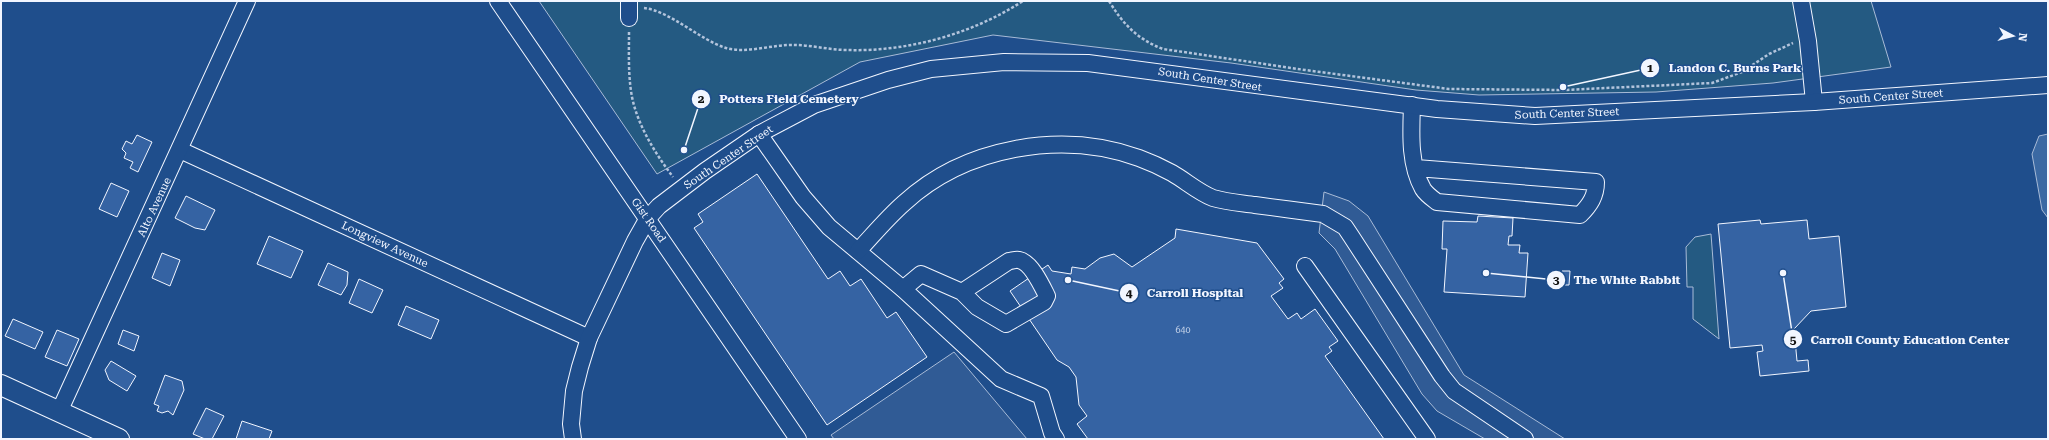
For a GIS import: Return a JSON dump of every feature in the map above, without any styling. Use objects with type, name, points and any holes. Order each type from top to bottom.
[{"type":"main road","points":[[1,385],[119,439]]},
{"type":"street","name":"Alto Avenue","points":[[60,412],[247,1]]},
{"type":"street","name":"Gist Road","points":[[498,1],[798,439]]},
{"type":"street","points":[[629,1],[629,18]]},
{"type":"street","points":[[1801,1],[1808,34],[1814,102]]},
{"type":"street","name":"South Center Street","points":[[573,439],[571,424],[574,391],[589,338],[613,286],[648,218],[659,206],[681,188],[759,134],[814,105],[888,80],[931,69],[1004,62],[1088,63],[1172,73],[1279,90],[1437,109],[1535,116],[1814,102],[2048,85]]},
{"type":"street","points":[[1412,105],[1411,145],[1416,168],[1424,190],[1437,202],[1580,215],[1588,207],[1596,192],[1596,182],[1416,168]]},
{"type":"street","points":[[759,134],[803,197],[819,217],[903,289],[1001,379],[1041,396],[1052,433],[1056,439]]},
{"type":"street","points":[[858,251],[904,203],[949,172],[973,161],[1014,149],[1035,146],[1067,145],[1115,151],[1138,158],[1172,173],[1213,198],[1323,214],[1338,222],[1345,227],[1442,376],[1454,391],[1525,439]]},
{"type":"street","name":"Longview Avenue","points":[[180,150],[589,338]]},
{"type":"street","points":[[903,289],[921,274],[962,292],[977,307],[1006,324],[1044,302],[1047,296],[1026,263],[1018,259],[1009,261],[962,292]]},
{"type":"street","points":[[1305,266],[1427,439]]},
{"type":"path","points":[[681,188],[653,146],[636,111],[630,75],[629,18],[633,12],[640,9],[652,9],[718,44],[736,50],[796,45],[846,50],[871,50],[931,40],[962,32],[997,16],[1022,1]]},
{"type":"path","points":[[1109,1],[1129,29],[1148,43],[1163,49],[1449,89],[1564,90],[1712,82],[1742,72],[1781,48],[1798,42]]},
{"type":"shaded area","points":[[539,1],[1871,1],[1891,67],[1773,83],[1656,92],[1479,95],[1416,90],[1231,63],[993,35],[860,62],[657,174]]},
{"type":"shaded area","points":[[2048,134],[2048,218],[2042,210],[2032,154],[2039,136]]},
{"type":"shaded area","points":[[1324,192],[1349,201],[1368,216],[1464,375],[1565,439],[1485,439],[1437,411],[1422,394],[1335,249],[1319,233]]},
{"type":"shaded area","points":[[1711,234],[1719,339],[1693,319],[1693,287],[1687,287],[1686,247],[1695,237]]},
{"type":"shaded area","points":[[954,352],[1027,439],[834,439],[831,435]]},
{"type":"building","points":[[137,135],[152,142],[138,172],[130,168],[133,162],[124,158],[126,153],[122,149],[126,141],[132,144]]},
{"type":"building","points":[[757,174],[828,279],[840,271],[850,286],[861,279],[887,318],[896,312],[927,357],[827,425],[694,228],[703,222],[698,214]]},
{"type":"building","points":[[111,183],[129,191],[117,217],[99,209]]},
{"type":"building","points":[[186,196],[215,210],[205,230],[195,228],[175,218]]},
{"type":"building","points":[[1478,216],[1513,218],[1512,236],[1509,236],[1508,245],[1520,245],[1519,253],[1528,253],[1525,297],[1444,292],[1447,249],[1442,249],[1443,221],[1477,222]]},
{"type":"building","points":[[1760,220],[1761,224],[1807,220],[1809,239],[1839,236],[1846,307],[1811,311],[1794,329],[1797,361],[1808,360],[1809,371],[1760,376],[1757,352],[1763,351],[1762,345],[1730,348],[1718,224]]},
{"type":"building","points":[[1176,229],[1257,243],[1284,279],[1279,283],[1283,288],[1271,296],[1288,319],[1297,313],[1301,319],[1315,309],[1338,341],[1329,347],[1332,351],[1325,356],[1384,439],[1088,439],[1077,424],[1087,416],[1079,405],[1076,377],[1069,367],[1057,360],[1010,291],[1048,265],[1052,271],[1071,274],[1072,267],[1085,269],[1100,258],[1114,254],[1132,267],[1175,238]]},
{"type":"building","points":[[269,236],[303,251],[291,278],[257,264]]},
{"type":"building","points":[[162,253],[180,260],[170,286],[152,278]]},
{"type":"building","points":[[328,263],[348,272],[347,285],[341,295],[318,285]]},
{"type":"building","points":[[1562,271],[1570,271],[1569,285],[1561,285]]},
{"type":"building","points":[[359,279],[383,290],[372,313],[349,303]]},
{"type":"building","points":[[406,306],[439,320],[431,339],[398,325]]},
{"type":"building","points":[[13,319],[43,332],[35,349],[5,336]]},
{"type":"building","points":[[57,330],[79,339],[67,366],[45,357]]},
{"type":"building","points":[[123,330],[139,336],[134,351],[118,344]]},
{"type":"building","points":[[111,361],[136,376],[127,391],[109,380],[105,370]]},
{"type":"building","points":[[165,375],[182,381],[184,390],[173,415],[168,411],[162,413],[157,411],[159,406],[154,404]]},
{"type":"building","points":[[206,408],[224,416],[212,439],[205,439],[193,434]]},
{"type":"building","points":[[242,421],[272,431],[269,439],[236,439]]},
{"type":"place","name":"Landon C. Burns Park","points":[[1563,87]]},
{"type":"place","name":"Potters Field Cemetery","points":[[684,150]]},
{"type":"place","name":"The White Rabbit","points":[[1486,273]]},
{"type":"place","name":"Carroll County Education Center","points":[[1783,273]]},
{"type":"place","name":"Carroll Hospital","points":[[1068,280]]}]
